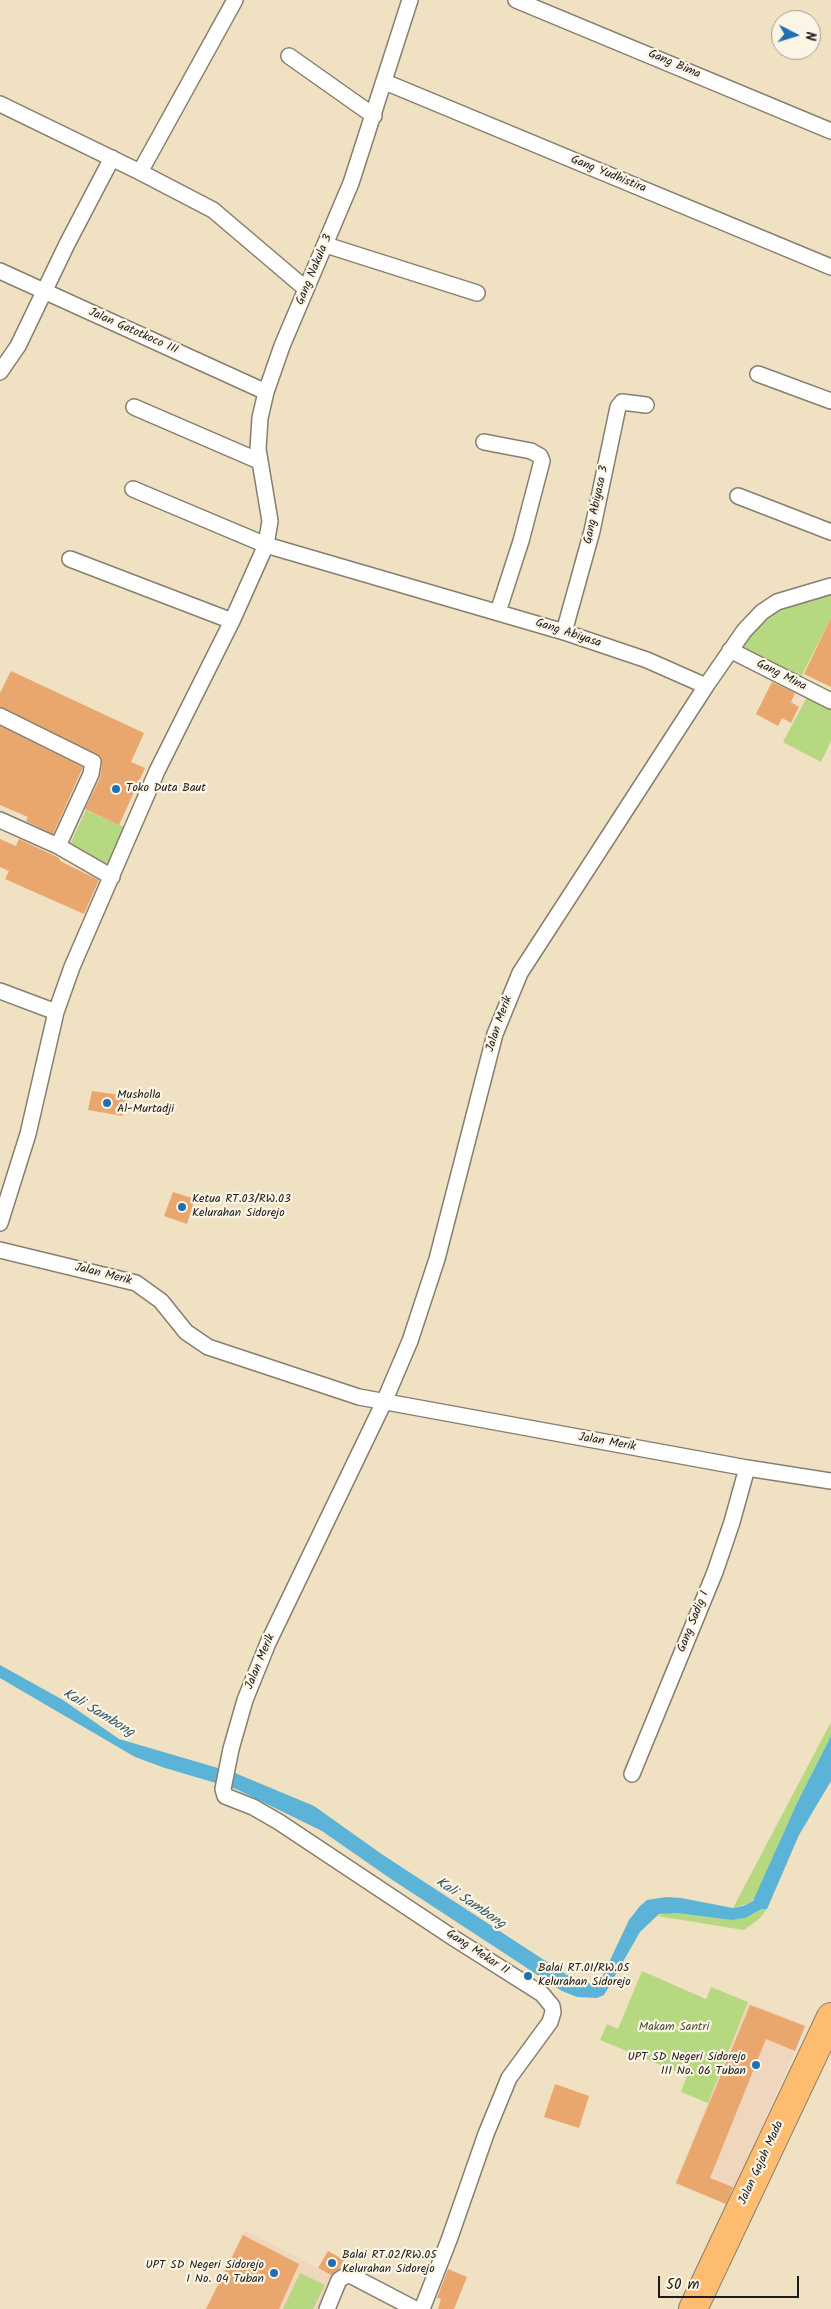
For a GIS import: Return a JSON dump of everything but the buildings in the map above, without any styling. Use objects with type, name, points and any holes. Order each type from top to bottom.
[{"type":"highway","name":"Jalan Gajah Mada","points":[[693,2309],[830,2025]]},
{"type":"street","points":[[140,172],[235,0]]},
{"type":"street","name":"Gang Nakula 3","points":[[0,1223],[6,1187],[35,1107],[56,1012],[72,967],[157,771],[232,621],[266,545],[270,521],[259,461],[258,436],[266,392],[306,289],[351,183],[410,0]]},
{"type":"street","name":"Gang Bima","points":[[516,0],[831,131]]},
{"type":"street","points":[[290,56],[374,116]]},
{"type":"street","name":"Gang Yudhistira","points":[[385,82],[831,267]]},
{"type":"street","points":[[0,104],[112,158],[213,210],[306,289]]},
{"type":"street","points":[[0,372],[18,346],[112,158]]},
{"type":"street","points":[[326,245],[478,294]]},
{"type":"street","name":"Jalan Gatotkoco III","points":[[0,271],[266,392]]},
{"type":"street","points":[[758,374],[831,401]]},
{"type":"street","name":"Gang Abiyasa 3","points":[[564,632],[592,531],[618,407],[622,402],[646,405]]},
{"type":"street","points":[[134,407],[259,461]]},
{"type":"street","points":[[484,442],[531,451],[540,456],[542,461],[521,541],[498,612]]},
{"type":"street","name":"Gang Abiyasa","points":[[133,489],[266,545],[564,632],[647,660],[706,686]]},
{"type":"street","points":[[738,496],[831,532]]},
{"type":"street","points":[[70,559],[232,621]]},
{"type":"street","points":[[706,686],[730,650],[756,617],[769,606],[785,599],[831,586]]},
{"type":"street","name":"Gang Mina","points":[[730,650],[831,701]]},
{"type":"street","name":"Jalan Merik","points":[[223,1789],[237,1725],[268,1643],[384,1402],[410,1340],[430,1282],[482,1079],[503,1010],[512,988],[530,954],[706,686]]},
{"type":"street","points":[[0,716],[93,762],[93,770],[58,846]]},
{"type":"street","points":[[0,820],[58,846],[112,877]]},
{"type":"street","points":[[0,991],[56,1012]]},
{"type":"street","name":"Jalan Merik","points":[[0,1250],[136,1283],[161,1301],[186,1332],[208,1347],[346,1394],[748,1468],[831,1481]]},
{"type":"street","name":"Gang Sadig I","points":[[632,1774],[717,1564],[748,1468]]},
{"type":"street","name":"Gang Mekar II","points":[[223,1789],[225,1796],[253,1807],[279,1822],[444,1932],[542,1994],[552,2006],[553,2012],[550,2022],[509,2078],[486,2134],[449,2240],[422,2309]]},
{"type":"street","points":[[327,2309],[343,2276],[351,2275],[415,2309]]},
{"type":"shaded area","name":"UPT SD Negeri Sidorejo III No. 06 Tuban","points":[[748,2002],[806,2026],[727,2205],[675,2184]]},
{"type":"shaded area","name":"UPT SD Negeri Sidorejo I No. 04 Tuban","points":[[244,2230],[334,2277],[320,2309],[205,2309]]},
{"type":"green space","points":[[831,591],[831,618],[800,679],[738,648],[770,610]]},
{"type":"green space","points":[[808,695],[831,707],[831,741],[821,762],[783,742]]},
{"type":"green space","points":[[86,810],[124,827],[108,864],[69,846]]},
{"type":"green space","points":[[831,1722],[831,1736],[797,1803],[755,1898],[749,1903],[733,1908]]},
{"type":"green space","points":[[762,1909],[767,1909],[760,1918],[744,1930],[657,1916],[669,1912],[731,1920],[753,1914]]},
{"type":"green space","name":"Makam Santri","points":[[642,1971],[706,1999],[711,1987],[748,2002],[708,2103],[681,2092],[687,2076],[600,2040],[607,2024],[618,2029]]},
{"type":"green space","points":[[300,2273],[325,2285],[313,2309],[283,2309]]},
{"type":"water","points":[[0,1665],[63,1700],[119,1739],[235,1773],[314,1806],[383,1855],[567,1975],[591,1984],[598,1982],[602,1977],[629,1920],[647,1900],[666,1897],[681,1898],[733,1908],[753,1901],[797,1803],[831,1736],[831,1781],[799,1835],[767,1909],[762,1909],[745,1918],[731,1920],[677,1913],[659,1914],[640,1932],[604,1995],[597,1998],[577,1997],[562,1991],[391,1879],[322,1831],[236,1789],[135,1757],[0,1678]]},
{"type":"place","name":"Toko Duta Baut","points":[[116,789]]},
{"type":"place","name":"Musholla Al-Murtadji","points":[[107,1103]]},
{"type":"place","name":"Ketua RT.03/RW.03 Kelurahan Sidorejo","points":[[182,1207]]},
{"type":"place","name":"Balai RT.01/RW.05 Kelurahan Sidorejo","points":[[528,1976]]},
{"type":"place","name":"UPT SD Negeri Sidorejo III No. 06 Tuban","points":[[756,2065]]},
{"type":"place","name":"Balai RT.02/RW.05 Kelurahan Sidorejo","points":[[332,2263]]},
{"type":"place","name":"UPT SD Negeri Sidorejo I No. 04 Tuban","points":[[274,2273]]},
{"type":"water label","name":"Kali Sambong","points":[[98,1714]]},
{"type":"water label","name":"Kali Sambong","points":[[470,1904]]}]
